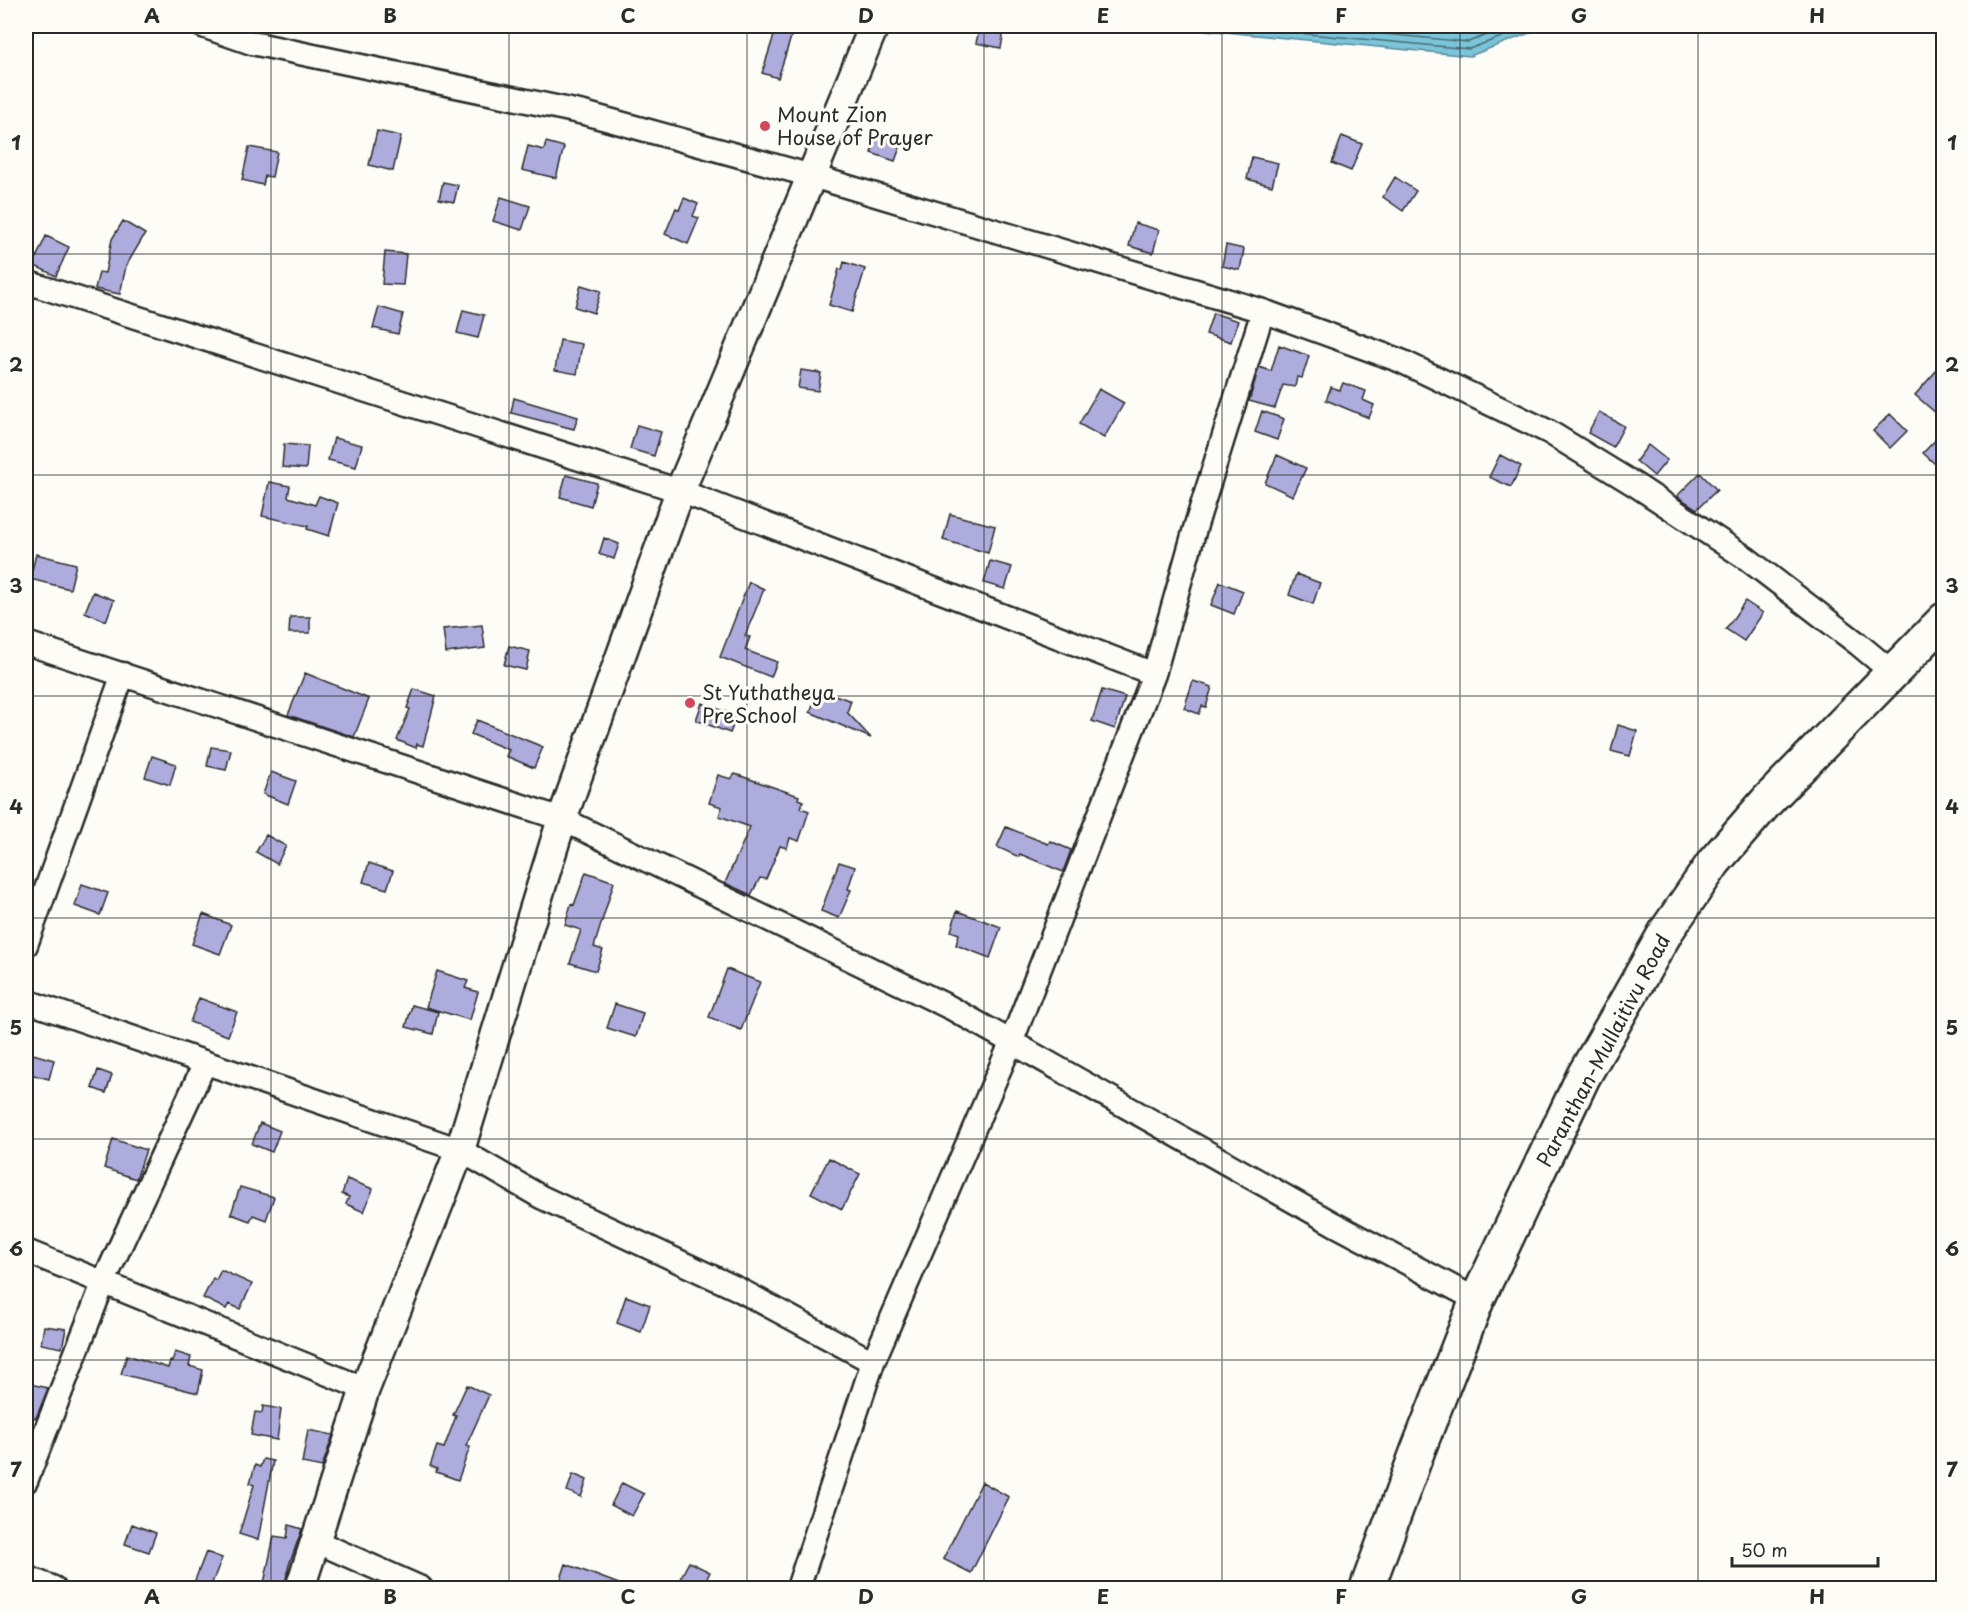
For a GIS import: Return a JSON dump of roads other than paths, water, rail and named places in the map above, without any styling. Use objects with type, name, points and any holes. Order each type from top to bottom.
[{"type":"highway","name":"Paranthan-Mullaitivu Road","points":[[1367,1588],[1477,1300],[1583,1077],[1667,930],[1714,862],[1753,818],[1944,620]]},
{"type":"street","points":[[203,26],[252,44],[584,114],[812,176],[1263,312],[1401,361],[1549,432],[1637,486],[1746,558],[1857,643],[1893,674]]},
{"type":"street","points":[[300,1588],[365,1389],[460,1150],[562,819],[680,491],[874,26]]},
{"type":"street","points":[[26,282],[680,491],[1154,674]]},
{"type":"street","points":[[798,1588],[873,1362],[1011,1043],[1154,674],[1196,525],[1263,312]]},
{"type":"street","points":[[26,643],[562,819],[951,1008],[1334,1224],[1477,1300]]},
{"type":"street","points":[[26,945],[123,674]]},
{"type":"street","points":[[26,1001],[460,1150],[541,1197],[738,1289],[873,1362]]},
{"type":"street","points":[[26,1482],[104,1281],[205,1063]]},
{"type":"street","points":[[26,1251],[365,1389]]},
{"type":"street","points":[[315,1541],[421,1588]]},
{"type":"street","points":[[26,1577],[54,1588]]},
{"type":"water","points":[[1163,26],[1548,26],[1470,56]]},
{"type":"place","name":"Mount Zion House of Prayer","points":[[765,126]]},
{"type":"place","name":"St Yuthatheya PreSchool","points":[[690,703]]}]
